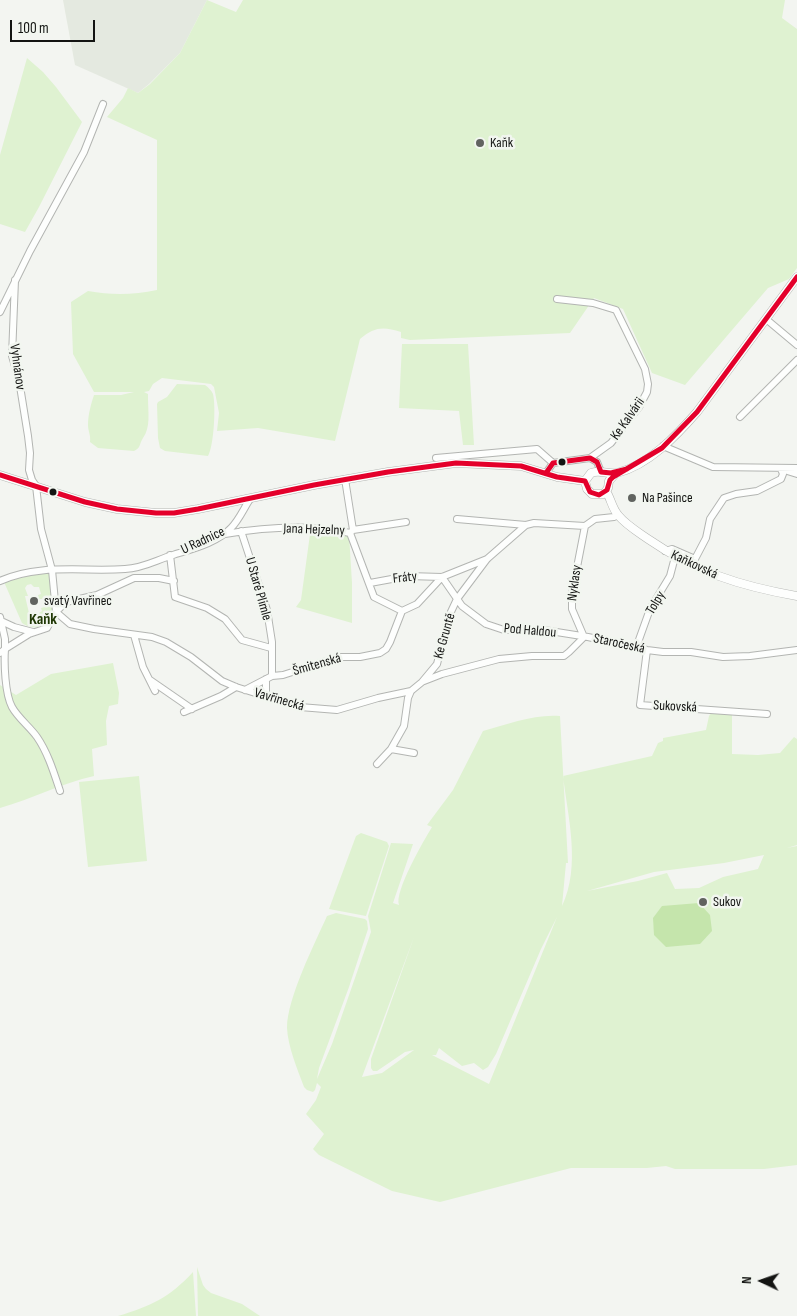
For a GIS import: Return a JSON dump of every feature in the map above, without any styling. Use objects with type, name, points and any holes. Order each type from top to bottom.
[{"type":"street","points":[[0,312],[15,280],[84,152],[102,104]]},
{"type":"street","points":[[616,473],[591,473],[585,481],[585,485],[589,492],[603,493],[609,481],[616,473],[644,460],[664,446],[697,412],[797,277]]},
{"type":"street","name":"Vyhnánov","points":[[15,280],[12,356],[19,380],[28,436],[29,470],[36,486],[41,529],[52,570],[56,612]]},
{"type":"street","name":"Ke Kalvárii","points":[[556,299],[593,303],[616,310],[645,369],[648,384],[647,392],[639,407],[611,443],[590,458]]},
{"type":"street","points":[[768,316],[797,345]]},
{"type":"street","points":[[740,417],[797,360]]},
{"type":"street","points":[[664,446],[713,467],[797,468]]},
{"type":"street","points":[[436,458],[537,449],[553,463]]},
{"type":"street","points":[[546,473],[553,463],[590,458],[597,462],[609,481]]},
{"type":"street","points":[[0,475],[86,502],[117,509],[156,513],[190,510],[345,479],[456,463],[521,466],[585,481]]},
{"type":"street","points":[[781,469],[797,474]]},
{"type":"street","points":[[665,551],[672,549],[695,558],[706,538],[710,519],[724,498],[757,491],[770,485],[781,479],[783,474],[781,469]]},
{"type":"street","name":"Jana Hejzelny","points":[[224,535],[261,529],[308,528],[352,532],[345,479]]},
{"type":"street","name":"Kaňkovská","points":[[603,493],[618,515],[635,531],[675,557],[741,585],[797,596]]},
{"type":"street","name":"U Radnice","points":[[0,581],[26,573],[52,570],[126,569],[148,565],[170,555],[192,550],[224,535],[232,528],[250,499]]},
{"type":"street","points":[[456,520],[585,526],[595,519],[618,515]]},
{"type":"street","points":[[352,532],[406,522]]},
{"type":"street","name":"Ke Gruntě","points":[[411,691],[422,682],[437,664],[449,616],[457,599],[487,559],[526,524]]},
{"type":"street","name":"Nyklasy","points":[[584,637],[572,609],[572,593],[585,526]]},
{"type":"street","name":"U Staré Plimle","points":[[241,531],[267,610],[272,642],[266,695]]},
{"type":"street","name":"Fráty","points":[[352,532],[374,597],[402,611]]},
{"type":"street","name":"U Radnice","points":[[170,555],[175,597],[206,608],[225,619],[242,640],[271,648]]},
{"type":"street","name":"Tolpy","points":[[636,648],[650,609],[670,576],[675,557]]},
{"type":"street","name":"Ke Gruntě","points":[[457,599],[442,577],[487,559]]},
{"type":"street","points":[[126,569],[128,580]]},
{"type":"street","name":"Fráty","points":[[370,583],[408,576],[442,577]]},
{"type":"street","points":[[402,611],[417,604],[442,577]]},
{"type":"street","points":[[2,651],[16,641],[47,628],[56,612],[66,602],[97,595],[134,578],[158,578],[174,581]]},
{"type":"street","name":"Pod Haldou","points":[[457,599],[472,615],[486,624],[498,628],[544,630],[584,637]]},
{"type":"street","name":"Šmitenská","points":[[244,690],[269,678],[339,656],[360,657],[380,653],[386,649],[390,642],[402,611]]},
{"type":"street","name":"Vavřinecká","points":[[56,612],[70,624],[152,637],[166,642],[191,657],[222,681],[244,690],[266,695],[300,707],[337,710],[411,691]]},
{"type":"street","points":[[1,619],[14,627],[34,632]]},
{"type":"street","points":[[1,619],[5,639],[2,651],[8,695],[12,707],[38,738],[49,760],[60,791]]},
{"type":"street","points":[[134,635],[139,656],[155,691]]},
{"type":"street","name":"Staročeská","points":[[422,682],[442,674],[507,658],[564,656],[584,637],[647,650],[723,656],[741,657],[797,650]]},
{"type":"street","name":"Sukovská","points":[[647,650],[640,705],[767,714]]},
{"type":"street","points":[[437,664],[442,674]]},
{"type":"street","points":[[149,679],[192,709]]},
{"type":"street","name":"Vavřinecká","points":[[184,712],[221,696],[236,687]]},
{"type":"street","points":[[376,764],[391,749],[404,726],[408,698],[411,691]]},
{"type":"street","points":[[391,749],[414,753]]},
{"type":"shaded area","points":[[63,0],[207,0],[180,53],[138,93],[75,65]]},
{"type":"shaded area","points":[[207,0],[236,12],[243,0],[785,0],[782,18],[797,29],[797,268],[789,279],[768,288],[685,385],[652,373],[623,309],[594,298],[570,333],[410,340],[401,338],[401,332],[384,328],[370,332],[360,339],[335,441],[258,428],[217,431],[219,413],[214,387],[211,384],[162,378],[153,384],[149,391],[144,392],[148,394],[148,424],[146,434],[138,449],[134,451],[98,448],[90,442],[88,427],[89,413],[94,395],[121,395],[134,392],[94,392],[73,354],[71,302],[88,291],[122,294],[157,290],[157,140],[107,117],[123,98],[128,88],[138,93],[150,84],[180,53]]},
{"type":"shaded area","points":[[27,58],[56,87],[82,122],[25,232],[0,224],[0,155]]},
{"type":"shaded area","points":[[402,344],[468,344],[474,445],[463,445],[459,411],[399,408]]},
{"type":"shaded area","points":[[177,384],[205,385],[213,394],[214,425],[212,444],[208,456],[165,451],[160,448],[157,404],[167,397]]},
{"type":"shaded area","points":[[311,527],[349,534],[352,623],[296,607],[301,600]]},
{"type":"shaded area","points":[[41,573],[49,574],[52,591],[52,617],[44,627],[27,626],[22,623],[4,582]],"holes":[[[31,584],[34,587],[39,587],[41,594],[38,595],[39,599],[43,599],[45,607],[41,608],[40,618],[33,619],[32,613],[29,613],[25,596],[28,596],[25,588]]]},
{"type":"shaded area","points":[[113,663],[119,693],[118,704],[109,706],[106,721],[107,745],[92,749],[94,776],[0,808],[0,685],[16,695],[51,674]]},
{"type":"shaded area","points":[[711,713],[732,714],[732,754],[758,755],[780,753],[794,737],[797,739],[797,845],[787,848],[797,846],[797,1165],[764,1169],[675,1169],[666,1166],[647,1168],[571,1168],[440,1202],[392,1191],[319,1155],[313,1149],[324,1134],[306,1114],[316,1100],[321,1087],[317,1083],[313,1092],[304,1087],[291,1050],[287,1028],[288,1016],[296,986],[327,916],[336,913],[365,919],[368,929],[319,1068],[317,1079],[332,1044],[371,932],[368,916],[391,843],[413,844],[393,903],[399,905],[401,889],[405,878],[432,827],[427,825],[453,790],[483,731],[531,718],[560,716],[563,776],[652,756],[658,743],[663,741],[663,738],[706,730]],"holes":[[[563,779],[572,842],[572,858],[568,891],[562,906],[566,863],[568,863]],[[764,855],[758,869],[723,877],[699,888],[675,889],[667,873],[587,891],[654,872],[724,863]],[[557,917],[489,1084],[432,1055],[436,1055],[439,1048],[462,1066],[474,1063],[483,1070],[488,1067],[496,1054],[541,949]],[[414,937],[371,1059],[371,1068],[373,1071],[377,1071],[405,1052],[414,1050],[382,1073],[362,1077]]]},
{"type":"shaded area","points":[[139,776],[147,861],[88,867],[79,782]]},
{"type":"shaded area","points":[[361,833],[387,842],[389,846],[366,916],[329,909],[356,836]]},
{"type":"shaded area","points":[[699,903],[710,915],[712,931],[700,944],[666,947],[654,935],[653,918],[662,906]]},
{"type":"shaded area","points":[[197,1267],[203,1285],[211,1293],[242,1304],[260,1316],[198,1316]]},
{"type":"shaded area","points":[[193,1272],[196,1316],[118,1316],[159,1300],[176,1288]]},
{"type":"transit line","points":[[0,475],[85,502],[117,509],[156,513],[174,513],[314,485],[388,472],[456,463],[521,466],[557,477],[585,481],[590,492],[599,495],[607,490],[613,477],[662,448],[697,412],[797,277]]},
{"type":"transit line","points":[[546,473],[553,463],[590,458],[597,462],[601,472],[611,473],[627,469]]},
{"type":"place","name":"Kaňk","points":[[480,143]]},
{"type":"place","name":"Na Pašince","points":[[632,498]]},
{"type":"place","name":"svatý Vavřinec","points":[[34,601]]},
{"type":"place","name":"Sukov","points":[[703,902]]},
{"type":"district","name":"Kaňk","points":[[43,620]]}]
